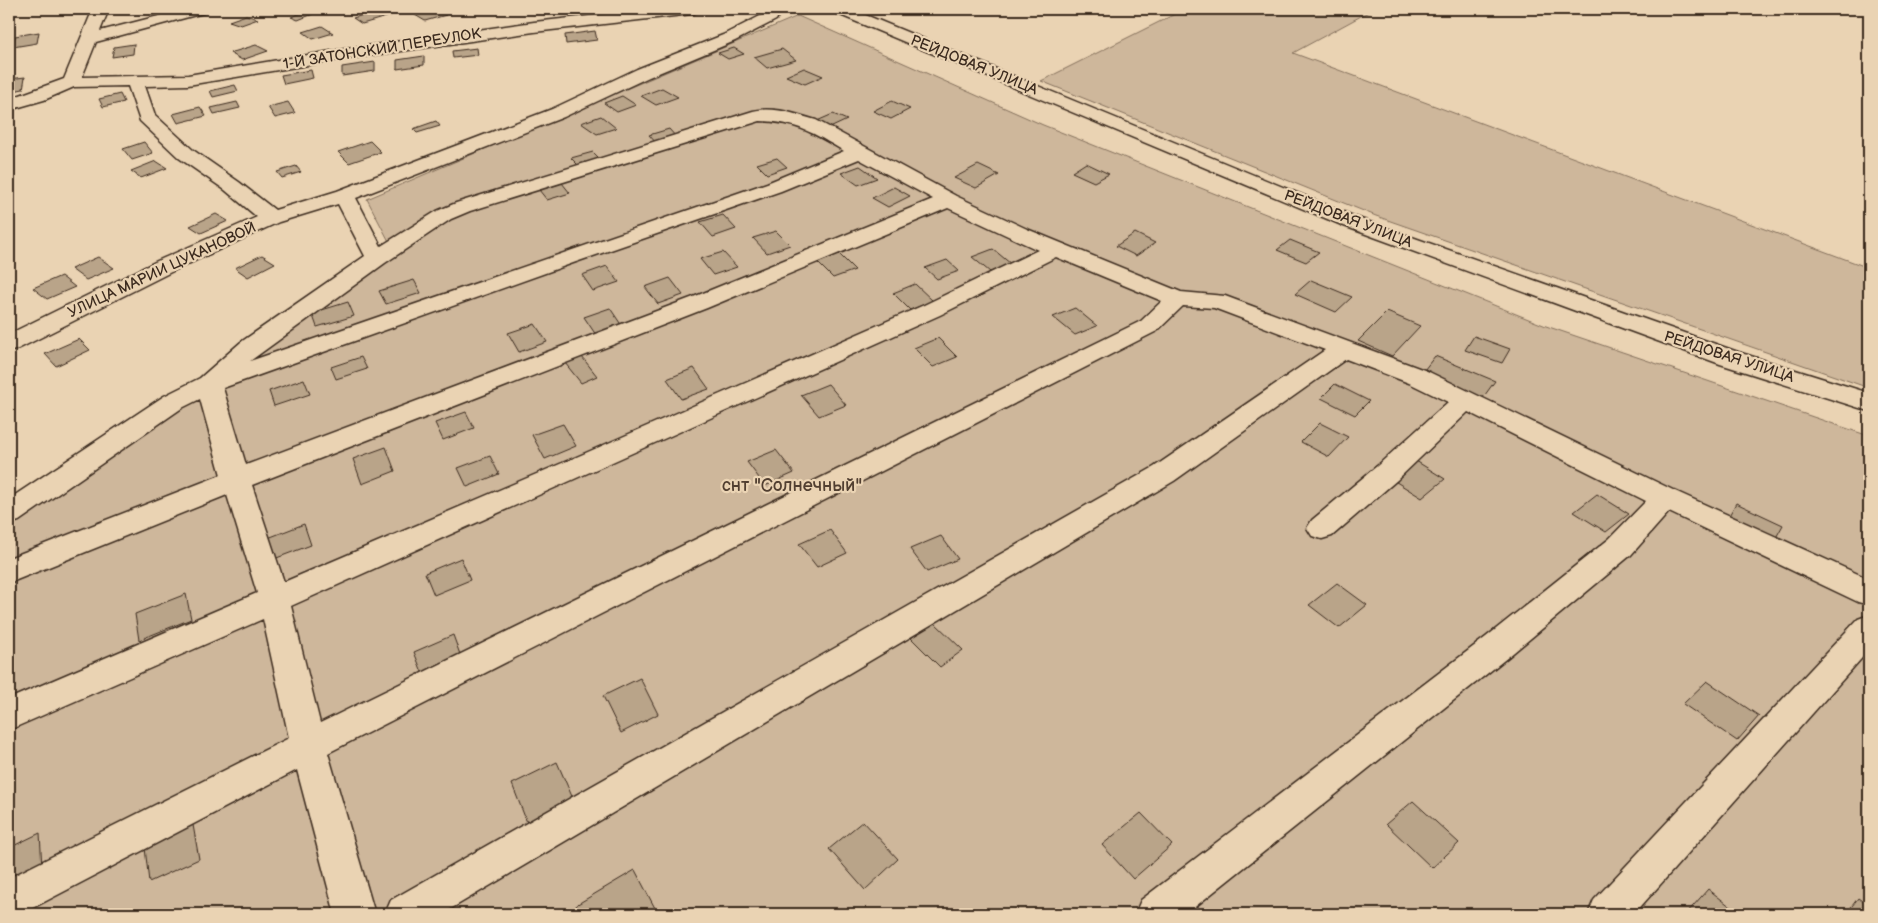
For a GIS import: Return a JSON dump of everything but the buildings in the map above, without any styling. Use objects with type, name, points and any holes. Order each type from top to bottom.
[{"type":"street","points":[[9,105],[72,82],[101,9]]},
{"type":"street","points":[[89,39],[202,9]]},
{"type":"street","name":"1-Й ЗАТОНСКИЙ ПЕРЕУЛОК","points":[[72,82],[188,80],[332,56],[534,27],[692,9]]},
{"type":"street","points":[[272,218],[344,195],[558,113],[644,73],[729,38],[770,17],[774,9]]},
{"type":"street","name":"РЕЙДОВАЯ УЛИЦА","points":[[838,9],[1351,222],[1729,358],[1869,402]]},
{"type":"street","name":"УЛИЦА МАРИИ ЦУКАНОВОЙ","points":[[9,344],[165,266],[272,218],[232,186],[186,154],[147,117],[135,81]]},
{"type":"street","points":[[209,384],[250,347],[377,258],[444,215],[463,207],[759,115],[784,116],[809,124],[949,200],[1019,234],[1177,299],[1217,301],[1342,350],[1418,377],[1665,498],[1869,593]]},
{"type":"street","points":[[9,513],[173,402],[209,384],[568,257],[774,187],[858,152]]},
{"type":"street","points":[[344,195],[377,258]]},
{"type":"street","points":[[9,570],[236,480],[699,303],[949,200]]},
{"type":"street","points":[[9,715],[274,598],[591,462],[932,310],[1042,257],[1055,248]]},
{"type":"street","points":[[9,899],[308,746],[1150,326],[1177,299]]},
{"type":"street","points":[[405,914],[1164,474],[1342,350]]},
{"type":"street","points":[[209,384],[236,480],[274,598],[308,746],[355,914]]},
{"type":"street","points":[[1322,528],[1387,473],[1466,400]]},
{"type":"street","points":[[1155,914],[1543,610],[1620,547],[1665,498]]},
{"type":"street","points":[[1608,914],[1869,628]]},
{"type":"green space","points":[[1185,9],[1374,9],[1293,53],[1869,268],[1869,388],[1376,216],[1041,81]]},
{"type":"green space","name":"снт \"Солнечный\"","points":[[798,16],[1043,125],[1546,326],[1869,436],[1869,914],[9,914],[9,522],[261,347],[394,251],[367,199]]}]
